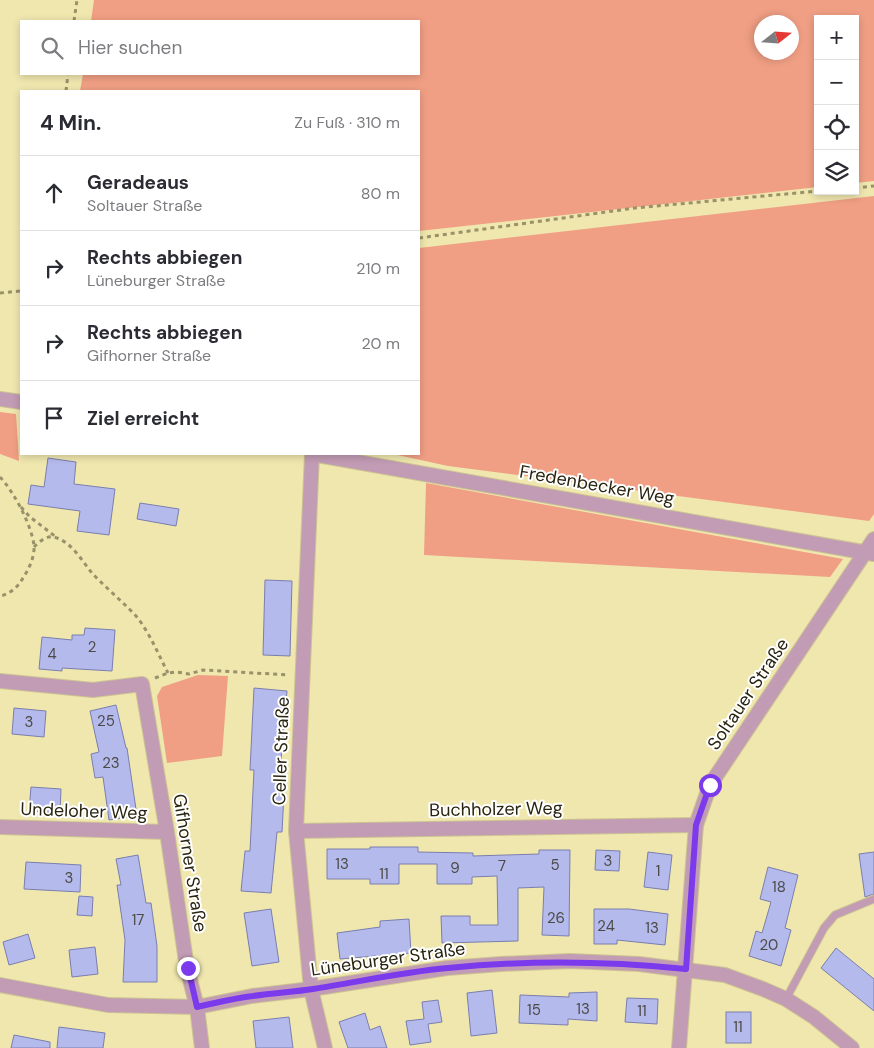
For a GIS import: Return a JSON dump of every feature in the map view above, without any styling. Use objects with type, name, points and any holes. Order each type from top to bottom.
[{"type":"street","points":[[0,399],[20,402]]},
{"type":"street","name":"Celler Straße","points":[[312,455],[296,831],[311,989],[325,1048]]},
{"type":"street","name":"Fredenbecker Weg","points":[[318,455],[869,553]]},
{"type":"street","name":"Soltauer Straße","points":[[679,1048],[696,825],[710,785],[869,553],[874,539]]},
{"type":"street","points":[[0,682],[93,690],[142,684]]},
{"type":"street","name":"Gifhorner Straße","points":[[142,684],[188,968],[197,1007],[202,1048]]},
{"type":"street","name":"Buchholzer Weg","points":[[296,831],[696,825]]},
{"type":"street","name":"Undeloher Weg","points":[[0,827],[167,832]]},
{"type":"street","name":"Lüneburger Straße","points":[[0,985],[108,1005],[197,1007],[252,996],[447,968],[570,961],[606,962],[686,969],[725,975],[786,999],[814,1017],[852,1048]]},
{"type":"lane","points":[[786,999],[824,928],[835,915],[874,899]]},
{"type":"path","points":[[74,20],[77,0]]},
{"type":"path","points":[[66,90],[68,75]]},
{"type":"path","points":[[859,188],[874,186]]},
{"type":"path","points":[[420,238],[635,208],[814,191]]},
{"type":"path","points":[[0,293],[20,291]]},
{"type":"path","points":[[0,477],[8,485],[17,502],[31,534],[34,547],[32,561],[22,580],[6,595],[0,596]]},
{"type":"path","points":[[17,502],[30,517],[69,545],[105,586],[136,617],[149,635],[168,673]]},
{"type":"path","points":[[34,547],[48,537],[57,538]]},
{"type":"path","points":[[142,684],[168,673],[189,674],[203,670],[302,676]]},
{"type":"shaded area","points":[[94,0],[874,0],[874,181],[859,183],[859,15],[814,15],[814,187],[420,231],[420,90],[80,90],[83,75],[420,75],[420,20],[91,20]]},
{"type":"shaded area","points":[[874,196],[874,514],[869,521],[448,466],[398,455],[420,455],[420,248]]},
{"type":"shaded area","points":[[0,412],[16,414],[19,461],[0,454]]},
{"type":"shaded area","points":[[426,483],[843,559],[830,577],[424,555]]},
{"type":"shaded area","points":[[198,675],[228,676],[222,756],[167,763],[157,696],[162,687]]},
{"type":"building","points":[[48,458],[76,462],[74,484],[115,489],[109,535],[77,531],[80,511],[28,504],[31,485],[44,487]]},
{"type":"building","points":[[140,503],[179,509],[176,526],[137,519]]},
{"type":"building","points":[[265,580],[292,581],[290,656],[263,655]]},
{"type":"building","points":[[85,628],[115,630],[112,671],[62,668],[62,671],[39,669],[42,637],[72,640],[72,635],[84,635]]},
{"type":"building","points":[[254,688],[287,691],[278,793],[284,793],[282,832],[277,832],[271,893],[241,891],[245,851],[250,851],[254,770],[250,770]]},
{"type":"building","points":[[116,705],[127,748],[137,816],[109,820],[103,777],[95,778],[91,754],[99,752],[90,711]]},
{"type":"building","points":[[14,708],[46,711],[44,737],[12,734]]},
{"type":"building","points":[[31,787],[61,789],[60,813],[29,811]]},
{"type":"building","points":[[370,847],[418,847],[418,852],[473,853],[473,856],[539,854],[539,850],[570,850],[569,936],[542,935],[544,887],[518,888],[518,941],[442,943],[441,916],[470,916],[470,925],[498,925],[497,876],[472,877],[472,884],[437,884],[437,864],[399,864],[399,884],[370,884],[370,879],[327,879],[327,849],[370,849]]},
{"type":"building","points":[[596,850],[620,851],[619,871],[595,870]]},
{"type":"building","points":[[648,852],[672,855],[668,890],[644,887]]},
{"type":"building","points":[[874,852],[874,894],[865,897],[859,854]]},
{"type":"building","points":[[138,855],[146,903],[151,903],[157,946],[157,982],[123,982],[125,940],[117,885],[121,885],[116,859]]},
{"type":"building","points":[[26,862],[81,865],[80,892],[24,889]]},
{"type":"building","points":[[768,867],[798,875],[785,928],[791,930],[781,966],[749,956],[756,931],[762,933],[771,902],[760,899]]},
{"type":"building","points":[[79,896],[93,897],[92,916],[77,915]]},
{"type":"building","points":[[271,909],[279,962],[252,966],[244,913]]},
{"type":"building","points":[[594,909],[629,909],[668,914],[665,945],[617,940],[617,944],[594,944]]},
{"type":"building","points":[[409,919],[411,953],[340,959],[337,933],[380,927],[380,921]]},
{"type":"building","points":[[28,934],[35,958],[9,965],[3,942]]},
{"type":"building","points":[[95,947],[98,974],[72,977],[69,950]]},
{"type":"building","points":[[836,948],[874,979],[874,1011],[821,968]]},
{"type":"building","points":[[492,990],[497,1033],[471,1036],[467,993]]},
{"type":"building","points":[[597,992],[597,1021],[568,1019],[568,1025],[519,1023],[520,995],[569,997],[569,993]]},
{"type":"building","points":[[627,998],[658,999],[657,1024],[625,1022]]},
{"type":"building","points":[[438,1000],[442,1022],[428,1024],[431,1042],[410,1045],[406,1021],[424,1019],[422,1002]]},
{"type":"building","points":[[726,1012],[751,1012],[751,1043],[726,1043]]},
{"type":"building","points":[[365,1013],[370,1030],[380,1026],[387,1048],[348,1048],[339,1022]]},
{"type":"building","points":[[289,1017],[293,1048],[256,1048],[253,1021]]},
{"type":"building","points":[[59,1027],[105,1033],[103,1048],[57,1048]]},
{"type":"building","points":[[14,1035],[50,1042],[50,1048],[11,1048]]},
{"type":"route","points":[[188,968],[197,1007],[252,996],[447,968],[570,961],[639,964],[686,969],[696,825],[710,785]]}]
